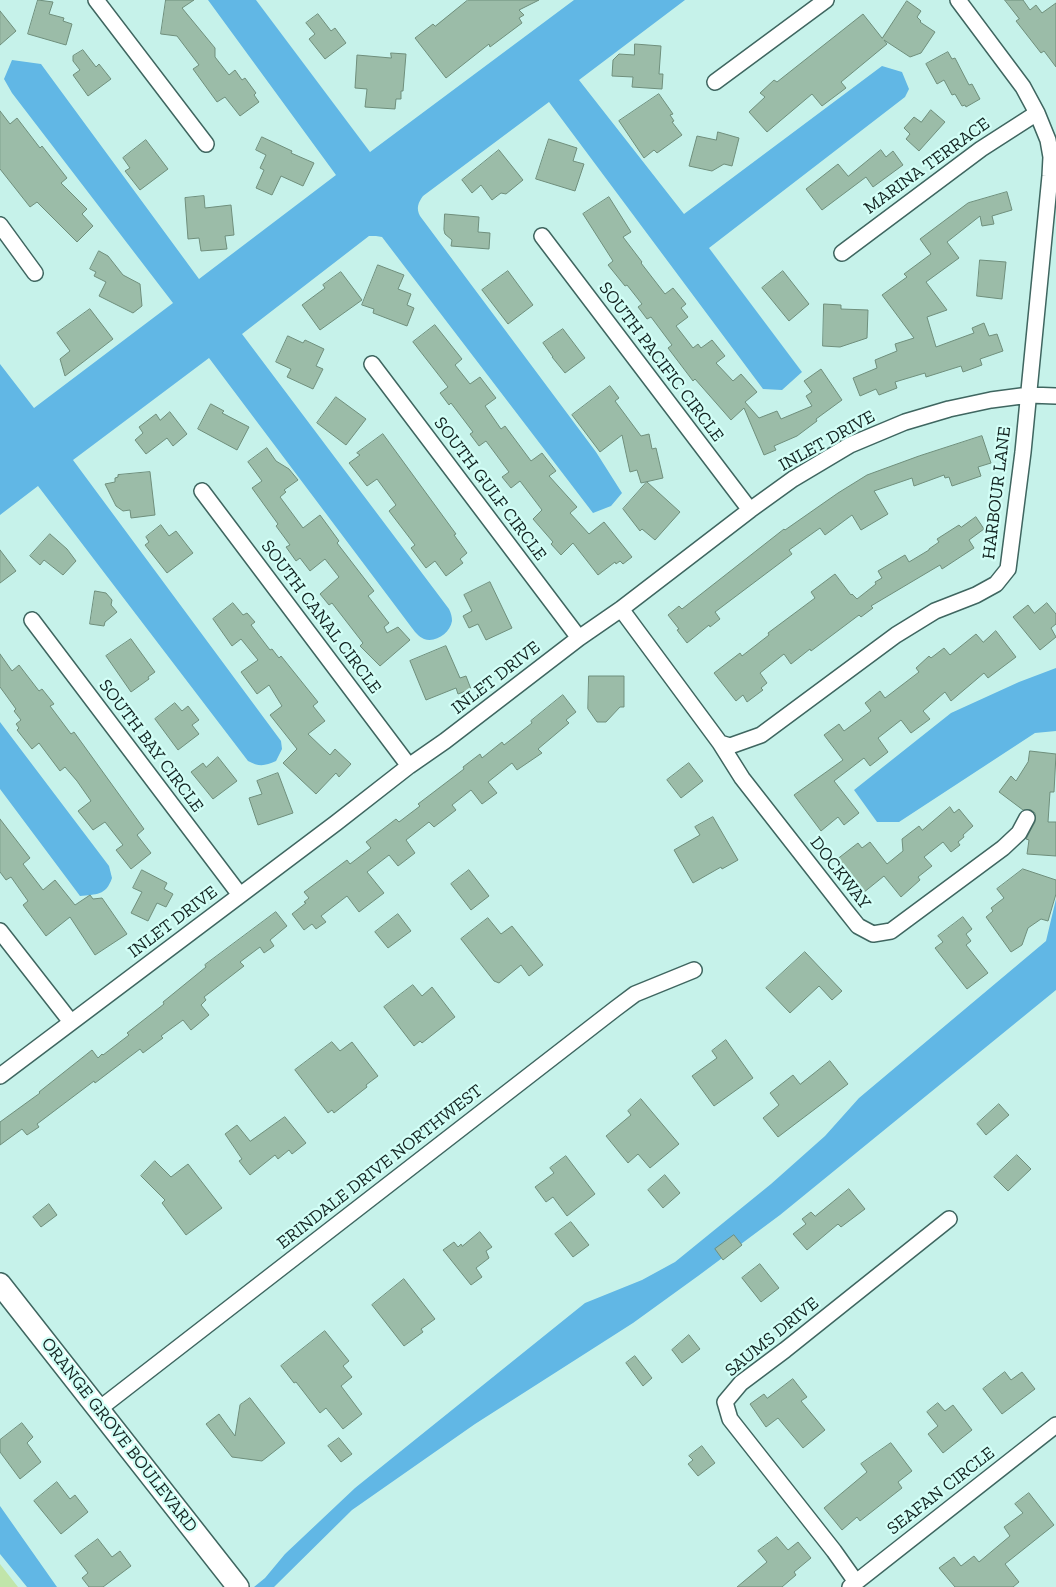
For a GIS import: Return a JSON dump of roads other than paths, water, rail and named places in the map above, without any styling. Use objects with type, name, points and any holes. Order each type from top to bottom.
[{"type":"street","points":[[96,0],[206,144]]},
{"type":"street","points":[[715,82],[826,0]]},
{"type":"street","name":"HARBOUR LANE","points":[[720,743],[730,746],[761,735],[910,626],[935,611],[976,596],[996,584],[1008,569],[1029,395],[1051,157],[1048,140],[1037,113],[1023,87],[958,0]]},
{"type":"street","name":"MARINA TERRACE","points":[[842,253],[981,149],[1037,113]]},
{"type":"street","points":[[0,225],[35,273]]},
{"type":"street","name":"SOUTH PACIFIC CIRCLE","points":[[542,236],[750,510]]},
{"type":"street","name":"SOUTH GULF CIRCLE","points":[[372,364],[579,638]]},
{"type":"street","name":"INLET DRIVE","points":[[0,1076],[792,479],[850,445],[885,430],[949,409],[991,400],[1029,395],[1056,396]]},
{"type":"street","name":"SOUTH CANAL CIRCLE","points":[[202,491],[409,766]]},
{"type":"street","points":[[621,609],[713,730],[720,743]]},
{"type":"street","name":"SOUTH BAY CIRCLE","points":[[32,620],[240,895]]},
{"type":"street","name":"DOCKWAY","points":[[720,743],[742,778],[858,926],[873,934],[891,931],[961,880],[1012,841],[1027,818]]},
{"type":"street","points":[[0,931],[71,1022]]},
{"type":"street","name":"ERINDALE DRIVE NORTHWEST","points":[[99,1409],[615,1008],[635,994],[694,970]]},
{"type":"street","name":"SAUMS DRIVE","points":[[853,1585],[834,1551],[730,1419],[725,1402],[741,1383],[950,1219]]},
{"type":"street","name":"ORANGE GROVE BOULEVARD","points":[[0,1284],[238,1587]]},
{"type":"street","name":"SEAFAN CIRCLE","points":[[853,1585],[1056,1425]]},
{"type":"water","points":[[208,0],[256,0],[370,152],[574,0],[685,0],[579,80],[684,214],[882,66],[902,72],[909,89],[905,97],[709,248],[802,372],[782,390],[763,389],[549,102],[423,196],[418,206],[420,216],[596,452],[622,493],[611,506],[593,513],[382,237],[369,236],[242,334],[449,609],[452,618],[451,625],[438,638],[433,640],[424,639],[414,631],[209,358],[73,460],[281,741],[282,749],[276,761],[262,765],[248,761],[38,486],[0,515],[0,364],[34,408],[173,303],[12,93],[4,79],[12,60],[41,64],[199,279],[336,175]]},
{"type":"water","points":[[1056,668],[1056,731],[1035,733],[899,822],[877,822],[854,790],[951,713],[1019,682]]},
{"type":"water","points":[[0,722],[109,866],[112,878],[110,884],[100,893],[80,896],[0,789]]},
{"type":"water","points":[[1056,899],[1056,990],[780,1215],[633,1323],[475,1424],[352,1510],[274,1587],[254,1587],[265,1578],[285,1554],[355,1488],[585,1303],[642,1280],[675,1262],[771,1184],[825,1136],[859,1098],[1046,941]]},
{"type":"water","points":[[0,1506],[57,1587],[27,1587],[0,1554]]}]
